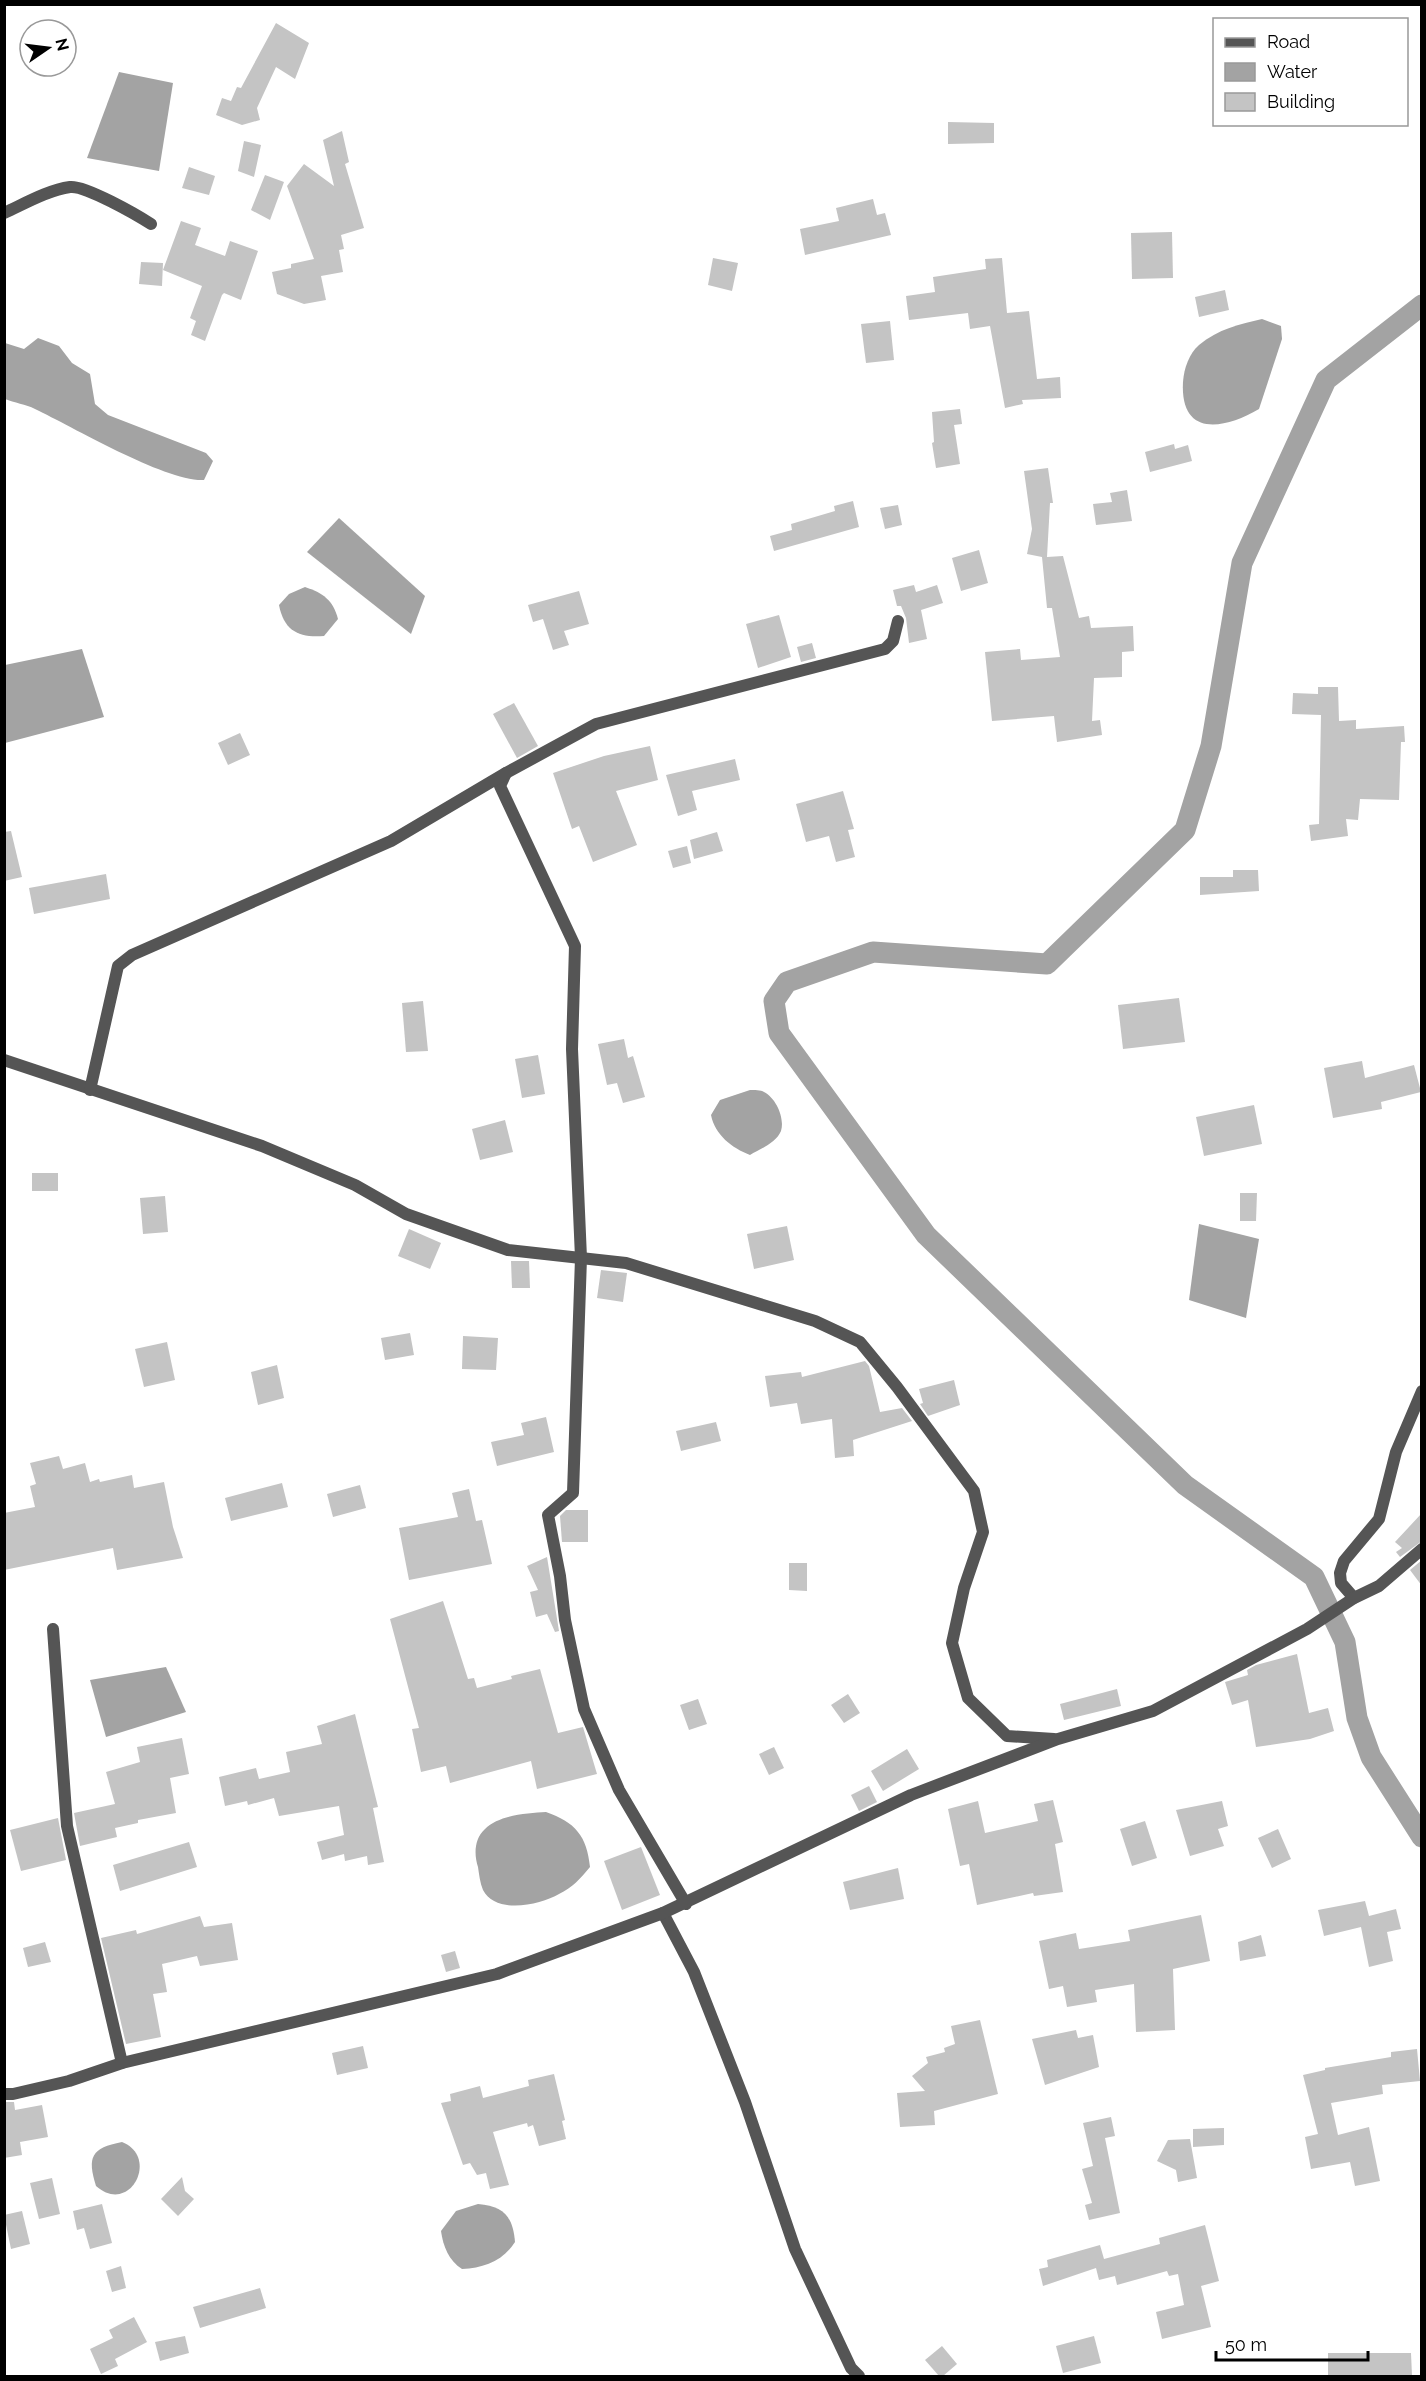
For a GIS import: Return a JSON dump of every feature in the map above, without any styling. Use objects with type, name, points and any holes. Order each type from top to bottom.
[{"type":"street","points":[[4,213],[31,200],[72,187],[123,206],[152,224]]},
{"type":"street","points":[[90,1090],[118,966],[132,955],[391,842],[506,773],[596,724],[885,649],[893,641],[898,621]]},
{"type":"street","points":[[506,773],[500,786],[575,946],[572,1049],[581,1258],[573,1493],[548,1515],[560,1576],[565,1620],[584,1709],[619,1790],[686,1904]]},
{"type":"street","points":[[4,1060],[262,1146],[355,1185],[406,1214],[508,1250],[626,1263],[815,1321],[860,1342],[897,1387],[974,1491],[983,1532],[964,1588],[952,1643],[968,1698],[1007,1736],[1058,1739]]},
{"type":"street","points":[[1354,1598],[1341,1583],[1340,1573],[1344,1561],[1379,1519],[1396,1452],[1422,1391]]},
{"type":"street","points":[[4,2094],[69,2081],[122,2063],[497,1974],[663,1914],[911,1795],[1058,1739],[1153,1711],[1307,1629],[1354,1598],[1379,1587],[1422,1549]]},
{"type":"street","points":[[53,1629],[68,1826],[122,2063]]},
{"type":"street","points":[[663,1914],[693,1972],[741,2091],[795,2249],[851,2368],[859,2376]]},
{"type":"water","points":[[119,72],[173,83],[159,171],[87,158]]},
{"type":"water","points":[[1262,319],[1281,326],[1282,339],[1259,409],[1232,421],[1218,424],[1206,424],[1196,420],[1189,412],[1184,400],[1183,382],[1192,353],[1206,339],[1221,331]]},
{"type":"water","points":[[38,338],[59,346],[72,363],[90,374],[95,404],[108,415],[206,453],[213,461],[204,480],[187,478],[144,463],[31,407],[5,399],[5,343],[24,349]]},
{"type":"water","points":[[339,518],[425,596],[411,634],[307,552]]},
{"type":"water","points":[[305,587],[326,598],[336,612],[338,619],[324,636],[307,636],[294,631],[281,614],[279,605],[289,594]]},
{"type":"water","points":[[82,649],[104,717],[5,743],[5,665]]},
{"type":"water","points":[[750,1090],[763,1091],[772,1099],[781,1115],[782,1126],[775,1139],[750,1155],[737,1149],[720,1135],[711,1115],[720,1100]]},
{"type":"water","points":[[1199,1224],[1259,1239],[1246,1318],[1189,1300]]},
{"type":"water","points":[[166,1667],[186,1712],[106,1737],[90,1680]]},
{"type":"water","points":[[546,1812],[565,1820],[578,1832],[586,1847],[590,1867],[568,1889],[541,1902],[519,1906],[498,1903],[489,1898],[482,1887],[476,1857],[477,1842],[481,1833],[491,1824],[506,1818]]},
{"type":"water","points":[[122,2142],[133,2149],[139,2159],[136,2181],[120,2194],[108,2193],[96,2186],[92,2161],[94,2155],[104,2147]]},
{"type":"water","points":[[478,2204],[494,2207],[506,2214],[512,2226],[515,2242],[499,2259],[478,2267],[462,2269],[447,2253],[441,2231],[456,2211]]},
{"type":"building","points":[[276,23],[309,43],[295,79],[276,67],[257,108],[260,120],[242,125],[216,115],[222,98],[231,101],[237,87],[241,88]]},
{"type":"building","points":[[948,122],[994,123],[994,143],[948,144]]},
{"type":"building","points":[[342,131],[349,162],[345,164],[364,228],[341,235],[344,249],[339,250],[343,272],[321,276],[326,300],[304,304],[277,294],[272,272],[291,268],[291,264],[314,259],[287,186],[304,164],[334,186],[323,140]]},
{"type":"building","points":[[244,141],[261,145],[254,177],[238,171]]},
{"type":"building","points":[[189,167],[215,176],[209,195],[182,188]]},
{"type":"building","points":[[265,175],[284,182],[270,220],[251,210]]},
{"type":"building","points":[[873,199],[877,215],[885,213],[891,235],[805,255],[800,229],[839,221],[836,208]]},
{"type":"building","points":[[181,221],[201,228],[195,245],[225,256],[230,241],[258,251],[241,300],[224,293],[222,295],[205,341],[191,335],[196,321],[190,318],[202,286],[163,270]]},
{"type":"building","points":[[1172,232],[1173,278],[1132,279],[1131,233]]},
{"type":"building","points":[[713,258],[738,263],[732,291],[708,285]]},
{"type":"building","points":[[1002,258],[1007,313],[1029,311],[1037,379],[1060,377],[1061,398],[1022,400],[1023,404],[1005,408],[990,326],[970,329],[968,313],[909,320],[906,296],[935,292],[933,277],[986,269],[985,259]]},
{"type":"building","points":[[141,262],[163,263],[162,286],[139,284]]},
{"type":"building","points":[[1225,290],[1229,310],[1199,317],[1195,297]]},
{"type":"building","points":[[890,321],[894,360],[866,363],[861,324]]},
{"type":"building","points":[[960,409],[962,424],[954,425],[960,464],[936,468],[932,443],[934,442],[932,412]]},
{"type":"building","points":[[1174,444],[1175,449],[1188,445],[1192,461],[1150,472],[1145,452]]},
{"type":"building","points":[[1048,468],[1053,503],[1050,503],[1047,557],[1063,556],[1079,618],[1089,616],[1091,628],[1133,626],[1134,651],[1122,652],[1122,677],[1094,678],[1092,721],[1100,720],[1102,735],[1057,742],[1054,716],[992,721],[985,652],[1020,649],[1021,660],[1060,657],[1052,608],[1047,608],[1042,557],[1027,554],[1032,529],[1024,471]]},
{"type":"building","points":[[1127,490],[1132,521],[1096,525],[1093,504],[1112,502],[1110,493]]},
{"type":"building","points":[[853,501],[859,527],[774,551],[770,536],[792,530],[791,524],[835,511],[834,506]]},
{"type":"building","points":[[898,505],[902,525],[885,529],[880,508]]},
{"type":"building","points":[[979,550],[988,583],[961,591],[952,558]]},
{"type":"building","points":[[914,585],[916,592],[937,585],[943,603],[921,610],[927,639],[909,643],[906,618],[901,606],[897,606],[893,590]]},
{"type":"building","points":[[579,591],[589,624],[564,631],[569,645],[553,650],[543,619],[533,622],[528,605]]},
{"type":"building","points":[[779,615],[791,657],[758,668],[746,624]]},
{"type":"building","points":[[812,643],[816,658],[801,662],[797,647]]},
{"type":"building","points":[[1318,687],[1338,687],[1339,721],[1356,720],[1356,729],[1404,726],[1405,742],[1401,742],[1399,800],[1360,799],[1358,820],[1346,819],[1348,836],[1311,841],[1309,825],[1319,824],[1321,715],[1292,714],[1293,693],[1318,694]]},
{"type":"building","points":[[514,703],[538,746],[517,758],[493,714]]},
{"type":"building","points":[[240,733],[250,755],[228,765],[218,743]]},
{"type":"building","points":[[650,746],[658,780],[616,791],[637,845],[593,862],[579,826],[572,829],[553,773],[604,756]]},
{"type":"building","points":[[735,759],[740,780],[692,791],[697,810],[678,816],[666,775]]},
{"type":"building","points":[[843,791],[854,829],[848,830],[855,857],[836,862],[829,836],[806,842],[796,804]]},
{"type":"building","points":[[11,831],[22,877],[4,881],[4,832]]},
{"type":"building","points":[[717,832],[723,851],[694,859],[690,840]]},
{"type":"building","points":[[687,846],[691,863],[673,868],[668,851]]},
{"type":"building","points":[[1233,870],[1258,870],[1259,891],[1200,895],[1200,877],[1233,877]]},
{"type":"building","points":[[106,874],[110,899],[34,914],[29,888]]},
{"type":"building","points":[[1179,998],[1185,1042],[1123,1049],[1118,1005]]},
{"type":"building","points":[[423,1001],[428,1051],[406,1052],[402,1003]]},
{"type":"building","points":[[624,1039],[628,1058],[633,1056],[645,1097],[623,1103],[617,1083],[607,1085],[598,1044]]},
{"type":"building","points":[[538,1055],[545,1094],[522,1098],[515,1059]]},
{"type":"building","points":[[1362,1061],[1365,1078],[1414,1065],[1421,1092],[1381,1102],[1382,1109],[1333,1118],[1324,1068]]},
{"type":"building","points":[[1254,1105],[1262,1144],[1204,1156],[1196,1117]]},
{"type":"building","points":[[505,1120],[513,1152],[480,1160],[472,1129]]},
{"type":"building","points":[[32,1173],[58,1173],[58,1191],[32,1191]]},
{"type":"building","points":[[1240,1193],[1257,1193],[1256,1221],[1240,1221]]},
{"type":"building","points":[[165,1196],[168,1232],[143,1234],[140,1198]]},
{"type":"building","points":[[787,1226],[794,1260],[754,1269],[747,1234]]},
{"type":"building","points":[[409,1229],[441,1243],[430,1269],[398,1256]]},
{"type":"building","points":[[511,1261],[529,1261],[530,1288],[512,1288]]},
{"type":"building","points":[[601,1270],[627,1273],[623,1302],[597,1298]]},
{"type":"building","points":[[410,1333],[414,1355],[385,1360],[381,1338]]},
{"type":"building","points":[[463,1336],[498,1338],[496,1370],[462,1369]]},
{"type":"building","points":[[167,1342],[175,1380],[144,1387],[135,1349]]},
{"type":"building","points":[[865,1361],[869,1366],[880,1412],[902,1408],[912,1421],[853,1440],[854,1456],[835,1458],[832,1419],[801,1424],[797,1403],[770,1407],[765,1376],[801,1372],[802,1377]]},
{"type":"building","points":[[277,1365],[284,1398],[258,1405],[251,1372]]},
{"type":"building","points":[[954,1380],[960,1405],[928,1416],[920,1404],[923,1403],[919,1389]]},
{"type":"building","points":[[546,1417],[554,1452],[497,1466],[491,1442],[524,1435],[521,1423]]},
{"type":"building","points":[[716,1422],[721,1441],[681,1451],[676,1431]]},
{"type":"building","points":[[59,1456],[63,1469],[85,1463],[90,1482],[132,1475],[134,1488],[164,1482],[173,1527],[183,1558],[117,1570],[113,1548],[4,1570],[4,1513],[35,1507],[30,1486],[36,1484],[30,1463]]},
{"type":"building","points":[[282,1483],[288,1507],[231,1521],[225,1498]]},
{"type":"building","points":[[360,1485],[366,1508],[333,1517],[327,1494]]},
{"type":"building","points":[[469,1489],[476,1521],[482,1520],[492,1564],[409,1580],[399,1528],[458,1517],[452,1493]]},
{"type":"building","points":[[566,1510],[588,1510],[588,1542],[562,1542],[560,1516]]},
{"type":"building","points":[[1422,1513],[1422,1541],[1400,1557],[1396,1552],[1402,1548],[1395,1542]]},
{"type":"building","points":[[547,1557],[559,1631],[555,1632],[547,1614],[536,1617],[530,1592],[538,1590],[527,1566]]},
{"type":"building","points":[[1422,1560],[1422,1586],[1410,1570]]},
{"type":"building","points":[[789,1563],[807,1563],[807,1591],[789,1590]]},
{"type":"building","points":[[443,1601],[468,1679],[474,1678],[477,1688],[540,1669],[558,1733],[583,1727],[597,1774],[537,1789],[531,1761],[450,1783],[446,1766],[421,1772],[412,1729],[419,1728],[390,1619]]},
{"type":"building","points":[[1297,1654],[1309,1713],[1328,1708],[1334,1731],[1310,1739],[1256,1747],[1248,1700],[1232,1705],[1225,1682],[1248,1675],[1247,1670],[1256,1665]]},
{"type":"building","points":[[1117,1689],[1121,1706],[1064,1720],[1060,1704]]},
{"type":"building","points":[[848,1694],[860,1713],[844,1723],[831,1705]]},
{"type":"building","points":[[698,1699],[707,1724],[689,1730],[680,1705]]},
{"type":"building","points":[[355,1714],[378,1807],[373,1808],[384,1862],[368,1865],[367,1856],[345,1861],[344,1854],[322,1860],[317,1842],[344,1835],[339,1806],[279,1816],[274,1798],[248,1805],[247,1801],[225,1806],[219,1777],[256,1768],[259,1779],[290,1772],[286,1752],[322,1744],[317,1726]]},
{"type":"building","points":[[182,1738],[189,1774],[170,1778],[176,1813],[138,1820],[138,1823],[115,1828],[117,1837],[80,1846],[74,1813],[115,1804],[106,1772],[140,1762],[137,1747]]},
{"type":"building","points":[[774,1747],[784,1768],[769,1775],[759,1754]]},
{"type":"building","points":[[907,1749],[919,1769],[883,1791],[871,1771]]},
{"type":"building","points":[[869,1786],[877,1802],[859,1811],[851,1795]]},
{"type":"building","points":[[1053,1800],[1063,1842],[1055,1844],[1063,1892],[1034,1896],[1033,1893],[977,1905],[969,1864],[960,1866],[948,1809],[978,1801],[985,1833],[1038,1821],[1034,1804]]},
{"type":"building","points":[[1222,1801],[1228,1826],[1218,1829],[1224,1846],[1190,1856],[1176,1810]]},
{"type":"building","points":[[58,1818],[66,1860],[21,1871],[10,1830]]},
{"type":"building","points":[[1145,1821],[1157,1858],[1132,1866],[1120,1829]]},
{"type":"building","points":[[1278,1829],[1291,1859],[1272,1868],[1258,1838]]},
{"type":"building","points":[[189,1842],[197,1867],[120,1891],[113,1865]]},
{"type":"building","points":[[641,1847],[660,1895],[622,1910],[604,1861]]},
{"type":"building","points":[[898,1868],[904,1899],[850,1910],[843,1882]]},
{"type":"building","points":[[1365,1901],[1369,1916],[1396,1909],[1401,1929],[1387,1932],[1393,1961],[1369,1967],[1361,1927],[1324,1936],[1318,1910]]},
{"type":"building","points":[[1201,1915],[1210,1961],[1173,1969],[1175,2030],[1136,2032],[1134,1984],[1095,1990],[1097,2002],[1067,2007],[1063,1986],[1049,1989],[1039,1941],[1076,1933],[1079,1949],[1130,1941],[1128,1930]]},
{"type":"building","points":[[200,1916],[204,1927],[232,1923],[238,1960],[200,1966],[197,1956],[162,1964],[167,1992],[153,1994],[161,2037],[126,2044],[101,1938],[136,1930],[137,1934]]},
{"type":"building","points":[[1261,1935],[1266,1956],[1240,1961],[1238,1942]]},
{"type":"building","points":[[45,1942],[51,1962],[28,1967],[23,1948]]},
{"type":"building","points":[[455,1951],[460,1968],[446,1972],[441,1955]]},
{"type":"building","points":[[980,2020],[998,2094],[934,2111],[935,2125],[900,2127],[897,2093],[925,2091],[912,2076],[928,2063],[926,2057],[945,2052],[944,2048],[955,2044],[951,2026]]},
{"type":"building","points":[[1076,2030],[1078,2038],[1093,2035],[1099,2067],[1045,2085],[1032,2039]]},
{"type":"building","points":[[363,2046],[368,2068],[337,2075],[332,2053]]},
{"type":"building","points":[[1417,2049],[1420,2081],[1382,2085],[1383,2094],[1331,2103],[1338,2135],[1369,2127],[1380,2181],[1355,2186],[1350,2162],[1311,2169],[1305,2137],[1318,2134],[1303,2075],[1325,2070],[1325,2068],[1391,2057],[1391,2052]]},
{"type":"building","points":[[554,2074],[565,2120],[562,2121],[566,2139],[539,2146],[533,2125],[528,2127],[527,2123],[493,2132],[509,2185],[490,2189],[486,2173],[477,2175],[470,2163],[463,2165],[441,2103],[451,2101],[450,2094],[480,2086],[483,2098],[529,2086],[528,2080]]},
{"type":"building","points":[[4,2102],[14,2102],[15,2110],[42,2105],[48,2137],[20,2142],[22,2155],[4,2158]]},
{"type":"building","points":[[1111,2117],[1115,2136],[1105,2138],[1120,2213],[1089,2220],[1085,2205],[1092,2203],[1082,2169],[1093,2166],[1083,2123]]},
{"type":"building","points":[[1224,2128],[1224,2145],[1193,2147],[1193,2129]]},
{"type":"building","points":[[1190,2139],[1197,2178],[1178,2182],[1176,2170],[1157,2161],[1168,2140]]},
{"type":"building","points":[[182,2177],[185,2191],[194,2199],[178,2216],[161,2199]]},
{"type":"building","points":[[52,2178],[60,2214],[39,2219],[30,2183]]},
{"type":"building","points":[[102,2204],[112,2243],[90,2249],[84,2228],[77,2230],[73,2211]]},
{"type":"building","points":[[22,2211],[30,2244],[11,2249],[4,2215]]},
{"type":"building","points":[[1205,2225],[1219,2281],[1201,2286],[1211,2327],[1162,2339],[1156,2312],[1184,2305],[1178,2274],[1169,2276],[1167,2271],[1117,2285],[1115,2276],[1099,2280],[1096,2268],[1043,2286],[1039,2269],[1048,2267],[1047,2260],[1100,2245],[1104,2259],[1160,2244],[1159,2238]]},
{"type":"building","points":[[121,2266],[126,2288],[112,2292],[106,2271]]},
{"type":"building","points":[[260,2288],[266,2308],[200,2328],[193,2307]]},
{"type":"building","points":[[134,2317],[147,2342],[115,2359],[118,2366],[101,2374],[90,2349],[113,2338],[109,2330]]},
{"type":"building","points":[[185,2336],[189,2353],[160,2361],[155,2342]]},
{"type":"building","points":[[1094,2336],[1101,2363],[1063,2373],[1056,2346]]},
{"type":"building","points":[[942,2346],[957,2364],[943,2376],[939,2376],[925,2360]]},
{"type":"building","points":[[1328,2353],[1411,2353],[1412,2376],[1328,2376]]},
{"type":"waterway","points":[[1422,305],[1326,380],[1242,563],[1211,746],[1185,830],[1047,964],[873,952],[787,982],[774,1001],[779,1033],[926,1235],[1185,1485],[1314,1577],[1345,1642],[1357,1718],[1371,1757],[1422,1837]]}]
